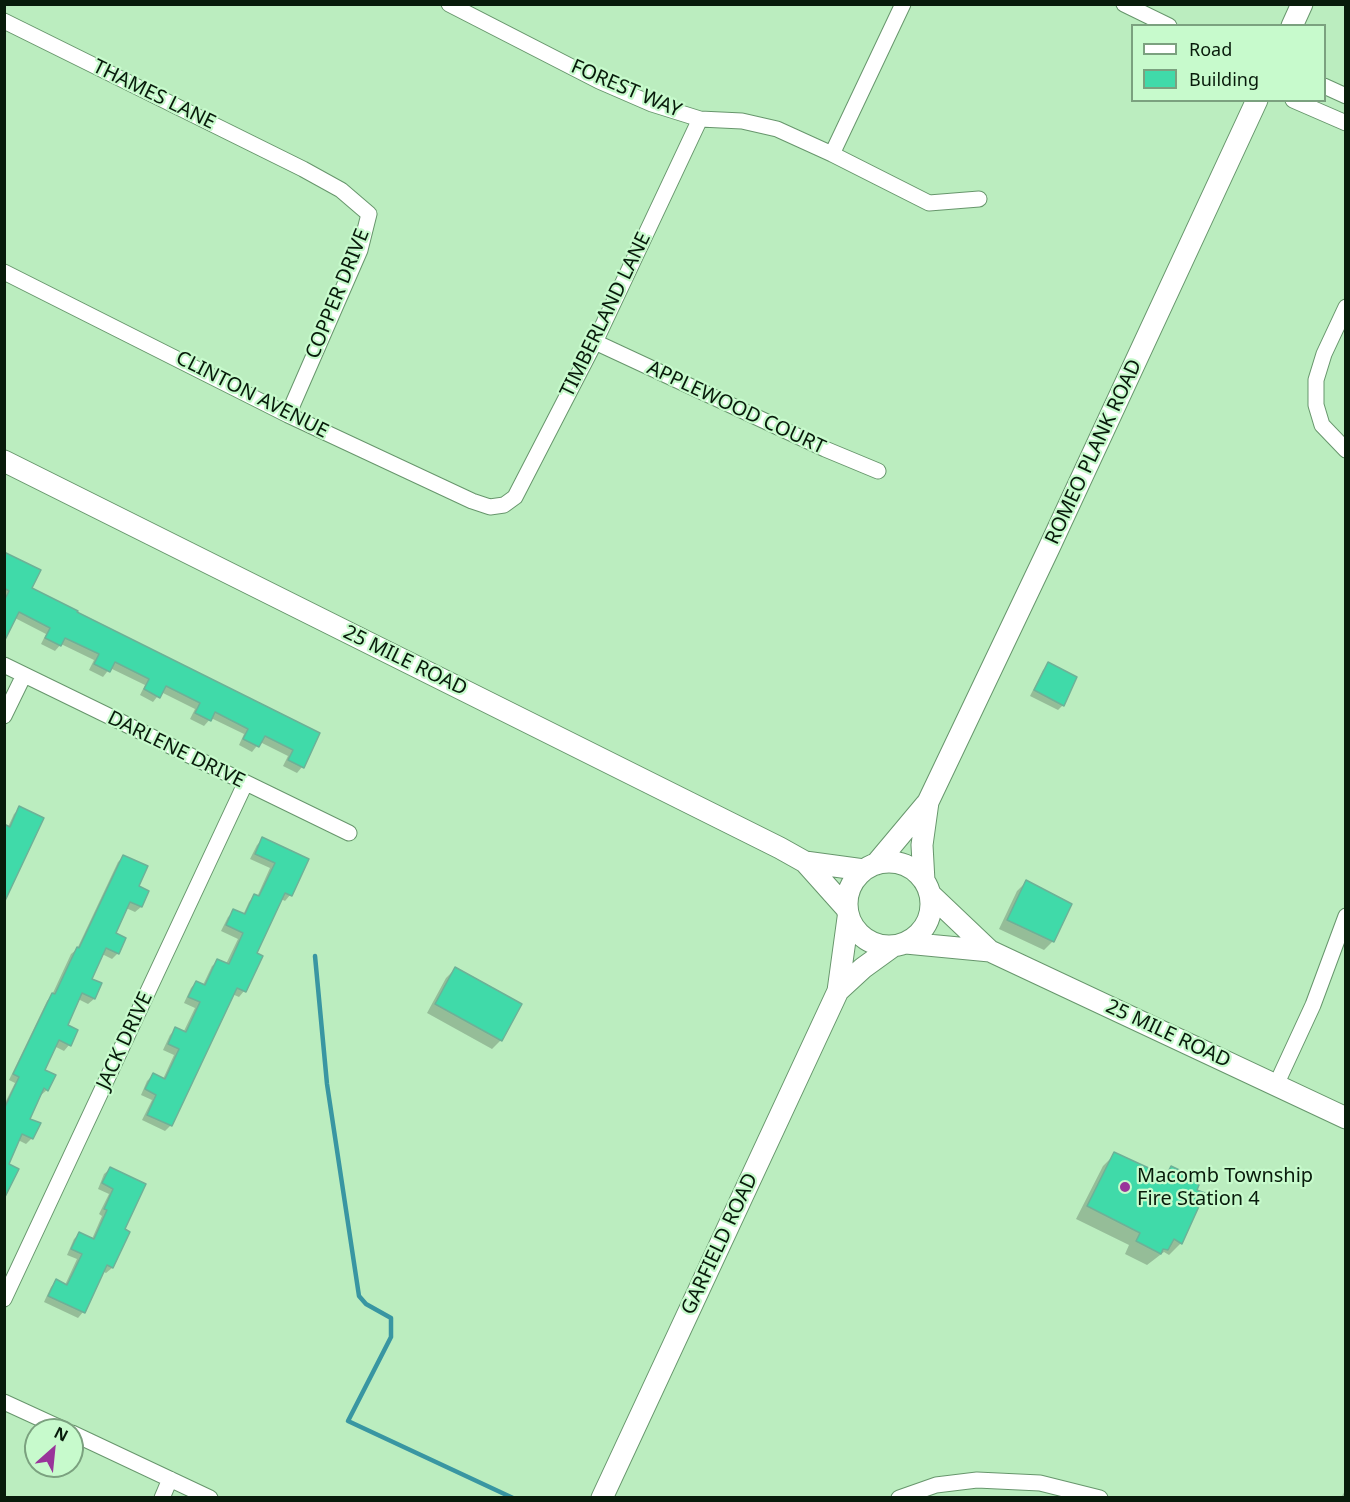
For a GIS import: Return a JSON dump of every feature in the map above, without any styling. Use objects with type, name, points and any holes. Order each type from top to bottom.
[{"type":"street","name":"FOREST WAY","points":[[448,4],[599,81],[652,104],[700,119],[742,121],[777,129],[929,203],[979,199]]},
{"type":"street","points":[[832,154],[903,4]]},
{"type":"street","points":[[1124,4],[1165,24]]},
{"type":"street","points":[[1293,24],[1302,4]]},
{"type":"street","name":"THAMES LANE","points":[[4,21],[303,169]]},
{"type":"street","points":[[1326,87],[1346,96]]},
{"type":"street","name":"ROMEO PLANK ROAD","points":[[870,867],[928,802],[1256,102]]},
{"type":"street","points":[[1298,102],[1346,123]]},
{"type":"street","name":"TIMBERLAND LANE","points":[[504,505],[515,497],[595,342],[700,119]]},
{"type":"street","name":"COPPER DRIVE","points":[[288,415],[360,250],[369,214],[341,190],[303,169]]},
{"type":"street","name":"CLINTON AVENUE","points":[[4,272],[288,415],[472,501],[490,507],[504,505]]},
{"type":"street","points":[[1346,308],[1324,354],[1316,380],[1316,405],[1322,425],[1346,450]]},
{"type":"street","name":"APPLEWOOD COURT","points":[[595,342],[825,449],[878,471]]},
{"type":"street","name":"25 MILE ROAD","points":[[4,461],[805,862],[870,867]]},
{"type":"street","name":"DARLENE DRIVE","points":[[4,665],[349,833]]},
{"type":"street","points":[[4,716],[24,675]]},
{"type":"street","name":"JACK DRIVE","points":[[4,1299],[245,784]]},
{"type":"street","name":"ROMEO PLANK ROAD","points":[[927,887],[922,845],[928,802]]},
{"type":"street","name":"25 MILE ROAD","points":[[805,862],[848,913]]},
{"type":"street","points":[[889,862],[903,865],[914,871],[927,887],[931,909],[927,923],[918,935],[899,945],[877,945],[864,939],[854,930],[848,913],[848,891],[854,879],[870,867],[889,862]]},
{"type":"street","name":"25 MILE ROAD","points":[[927,887],[990,951],[1346,1118]]},
{"type":"street","name":"GARFIELD ROAD","points":[[602,1497],[838,991],[848,913]]},
{"type":"street","points":[[1276,1085],[1313,1005],[1346,916]]},
{"type":"street","name":"25 MILE ROAD","points":[[899,945],[990,951]]},
{"type":"street","name":"GARFIELD ROAD","points":[[838,991],[863,968],[899,945]]},
{"type":"street","points":[[4,1402],[39,1418]]},
{"type":"street","points":[[84,1439],[210,1497]]},
{"type":"street","points":[[162,1497],[170,1479]]},
{"type":"street","points":[[899,1497],[936,1485],[977,1480],[1040,1483],[1100,1497]]},
{"type":"building","points":[[4,552],[41,570],[32,588],[320,733],[304,768],[288,760],[293,750],[265,736],[259,747],[243,739],[248,729],[215,712],[211,721],[195,713],[200,703],[166,686],[160,698],[144,689],[149,679],[115,662],[110,672],[94,664],[99,654],[65,638],[61,646],[45,638],[50,628],[19,612],[4,642],[4,601],[9,591],[4,588]]},
{"type":"building","points":[[1048,662],[1077,677],[1064,706],[1034,690]]},
{"type":"building","points":[[19,806],[44,818],[4,903],[4,824],[10,827]]},
{"type":"building","points":[[262,837],[309,859],[292,896],[285,893],[257,953],[263,956],[246,992],[237,988],[172,1126],[147,1115],[156,1095],[145,1089],[153,1073],[165,1079],[179,1049],[168,1044],[175,1027],[186,1032],[200,1002],[188,997],[196,981],[205,985],[217,959],[229,964],[243,933],[226,925],[233,909],[245,914],[254,894],[259,896],[275,863],[255,854]]},
{"type":"building","points":[[123,855],[148,866],[139,886],[149,891],[142,907],[130,902],[116,933],[126,938],[119,954],[106,948],[92,979],[102,983],[95,999],[82,993],[68,1025],[78,1030],[71,1046],[59,1040],[45,1070],[56,1075],[48,1091],[44,1088],[30,1119],[41,1123],[33,1139],[22,1134],[9,1164],[19,1169],[4,1199],[4,1109],[19,1077],[13,1074],[52,993],[55,994],[77,947],[79,948]]},
{"type":"building","points":[[1026,880],[1072,904],[1054,942],[1007,920]]},
{"type":"building","points":[[455,967],[522,1004],[502,1041],[435,1004]]},
{"type":"building","points":[[1114,1152],[1166,1176],[1171,1166],[1194,1177],[1193,1181],[1199,1185],[1197,1190],[1205,1193],[1182,1244],[1174,1239],[1168,1250],[1163,1249],[1161,1254],[1136,1241],[1140,1233],[1087,1206]]},
{"type":"building","points":[[110,1167],[146,1184],[125,1229],[130,1232],[113,1268],[107,1265],[85,1313],[48,1296],[56,1279],[67,1285],[82,1254],[71,1249],[79,1232],[94,1239],[107,1210],[104,1209],[113,1189],[102,1183]]},
{"type":"waterway","points":[[315,956],[327,1084],[359,1296],[366,1304],[391,1318],[391,1337],[348,1421],[513,1498]]},
{"type":"place","name":"Macomb Township Fire Station 4","points":[[1125,1187]]}]
